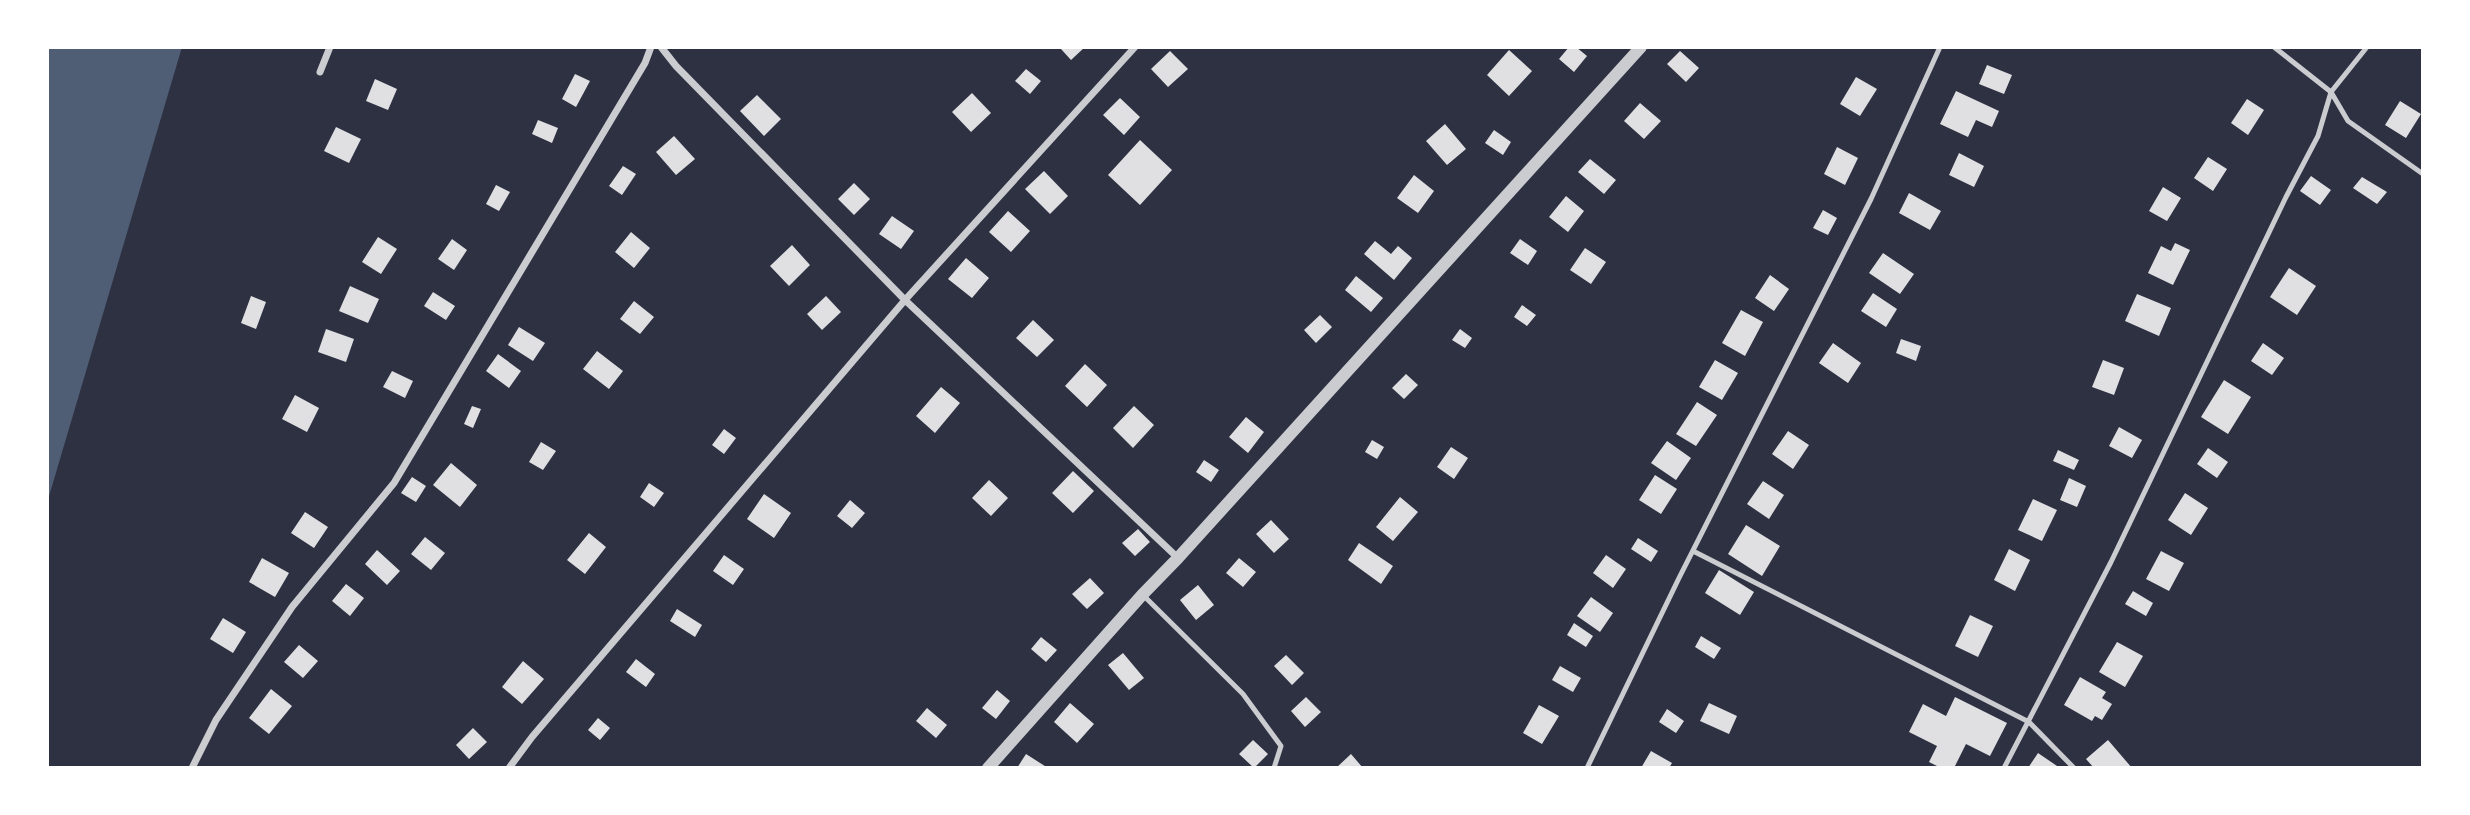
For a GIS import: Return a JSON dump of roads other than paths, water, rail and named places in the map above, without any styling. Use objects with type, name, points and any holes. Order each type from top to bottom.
[{"type":"street","points":[[320,72],[330,47]]},
{"type":"street","points":[[192,768],[216,720],[292,607],[394,483],[645,63],[651,47]]},
{"type":"street","points":[[661,47],[685,76],[905,300],[1178,558]]},
{"type":"street","points":[[509,768],[532,737],[905,300],[1135,47]]},
{"type":"street","points":[[988,768],[1142,594],[1178,558],[1641,47]]},
{"type":"lane","points":[[1587,768],[1871,199],[1940,47]]},
{"type":"lane","points":[[2274,47],[2330,92],[2348,121],[2423,174]]},
{"type":"lane","points":[[2004,768],[2111,562],[2286,197],[2318,136],[2330,92],[2367,47]]},
{"type":"lane","points":[[1693,551],[2029,722],[2074,768]]},
{"type":"lane","points":[[1142,594],[1243,694],[1281,746],[1274,768]]},
{"type":"water","points":[[47,47],[182,47],[47,503]]}]
